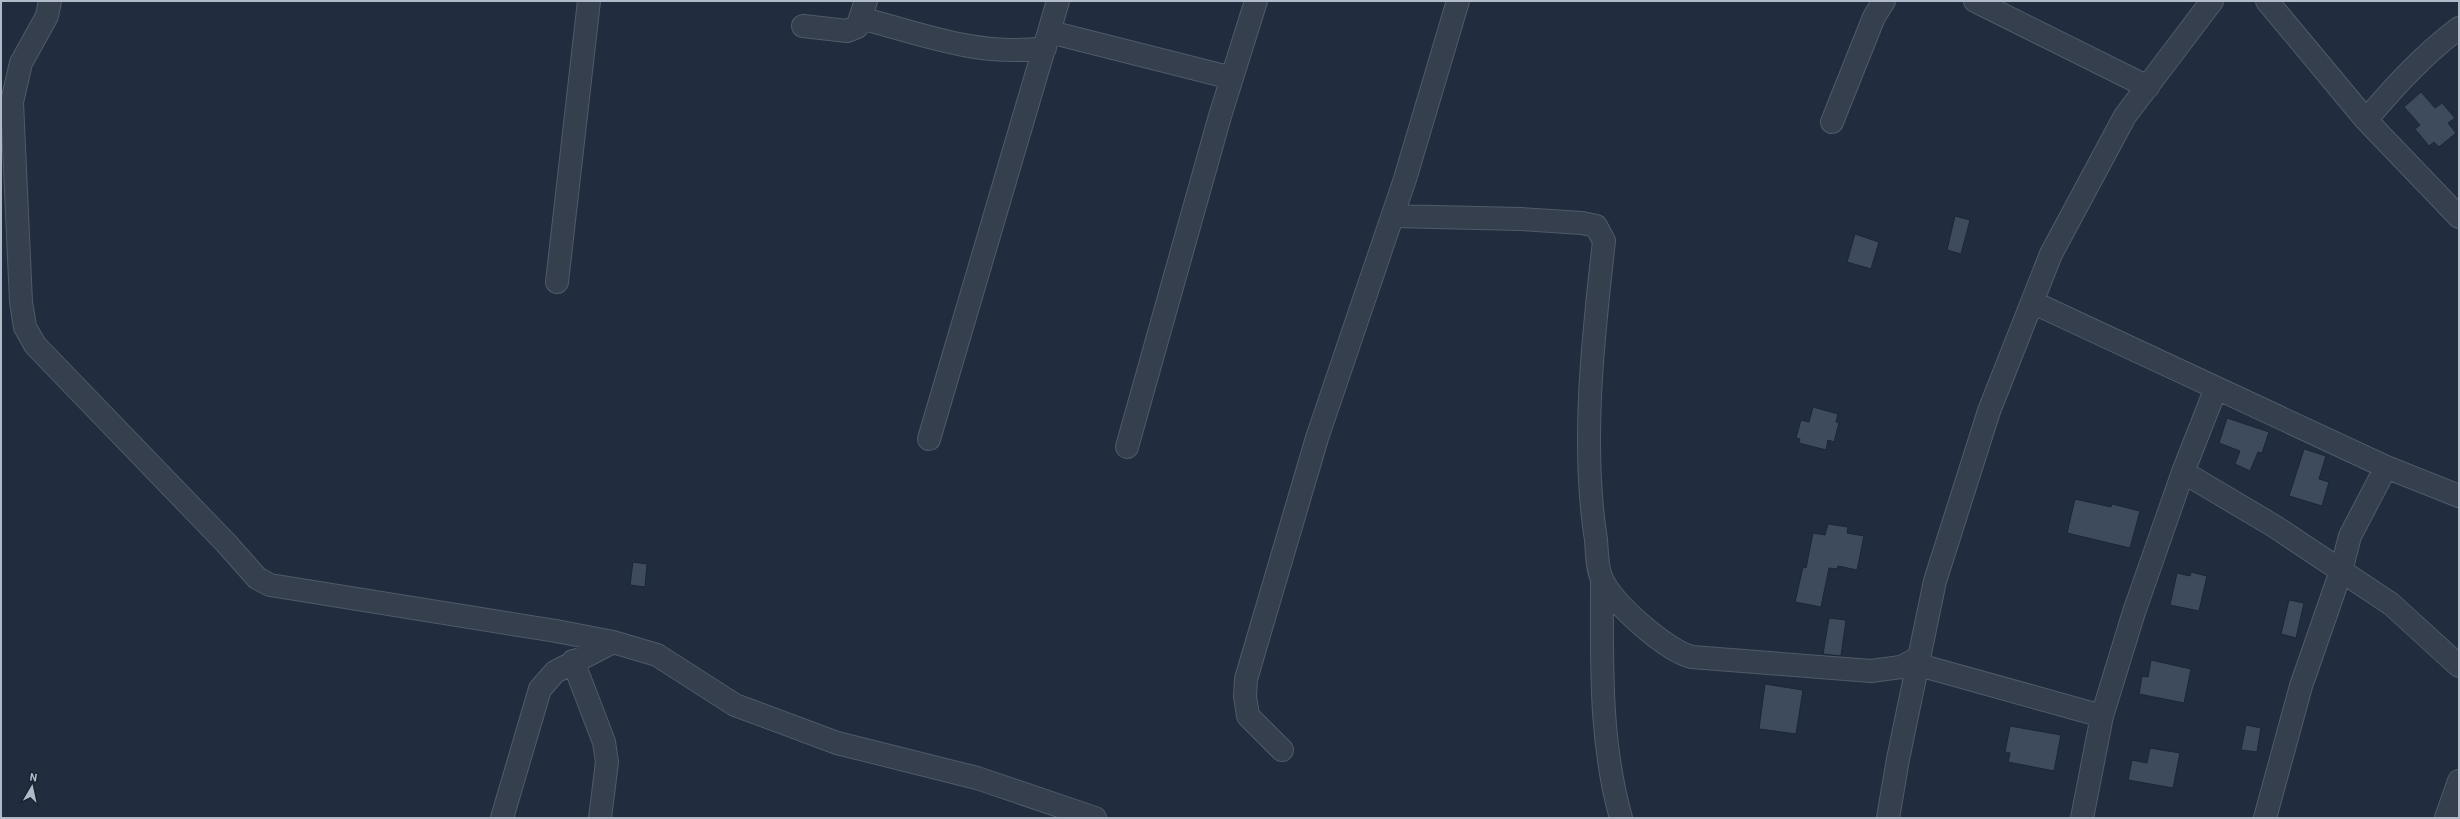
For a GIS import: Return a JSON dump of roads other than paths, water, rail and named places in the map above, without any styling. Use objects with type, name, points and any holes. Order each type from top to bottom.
[{"type":"street","points":[[50,1],[47,16],[21,63],[12,102],[21,302],[29,337],[226,543],[257,578],[270,585],[556,630],[613,642],[656,655],[735,705],[837,743],[977,778],[1096,818]]},
{"type":"street","points":[[557,282],[589,1]]},
{"type":"street","points":[[929,439],[1058,1]]},
{"type":"street","points":[[1127,447],[1232,78],[1256,1]]},
{"type":"street","points":[[1282,750],[1248,716],[1245,696],[1246,679],[1317,438],[1393,216],[1458,1]]},
{"type":"street","points":[[1832,122],[1874,17],[1884,1]]},
{"type":"street","points":[[1975,1],[2148,87]]},
{"type":"street","points":[[1888,818],[1898,759],[1920,661],[1935,581],[1989,411],[2051,254],[2125,116],[2212,1]]},
{"type":"street","points":[[2267,1],[2366,120],[2459,217]]},
{"type":"street","points":[[803,26],[847,31],[857,27],[864,10],[940,40],[996,51],[1018,52],[1047,40],[1232,78]]},
{"type":"street","points":[[2366,120],[2404,75],[2429,51],[2459,28]]},
{"type":"street","points":[[1,79],[21,63]]},
{"type":"street","points":[[1393,216],[1567,222],[1596,226],[1604,241],[1590,420],[1590,500],[1602,579],[1603,708],[1611,784],[1621,818]]},
{"type":"street","points":[[2032,302],[2386,468],[2459,496]]},
{"type":"street","points":[[2082,818],[2102,716],[2134,612],[2183,472],[2216,388]]},
{"type":"street","points":[[2265,818],[2302,686],[2341,571],[2350,536],[2386,468]]},
{"type":"street","points":[[2183,472],[2274,526],[2391,604],[2459,666]]},
{"type":"street","points":[[1602,579],[1624,608],[1668,646],[1680,654],[1692,657],[1871,671],[1900,668],[1920,661],[2102,716]]},
{"type":"street","points":[[502,818],[540,689],[555,672],[573,661],[613,642]]},
{"type":"street","points":[[573,661],[604,742],[607,762],[600,818]]},
{"type":"street","points":[[2446,818],[2459,781]]}]
